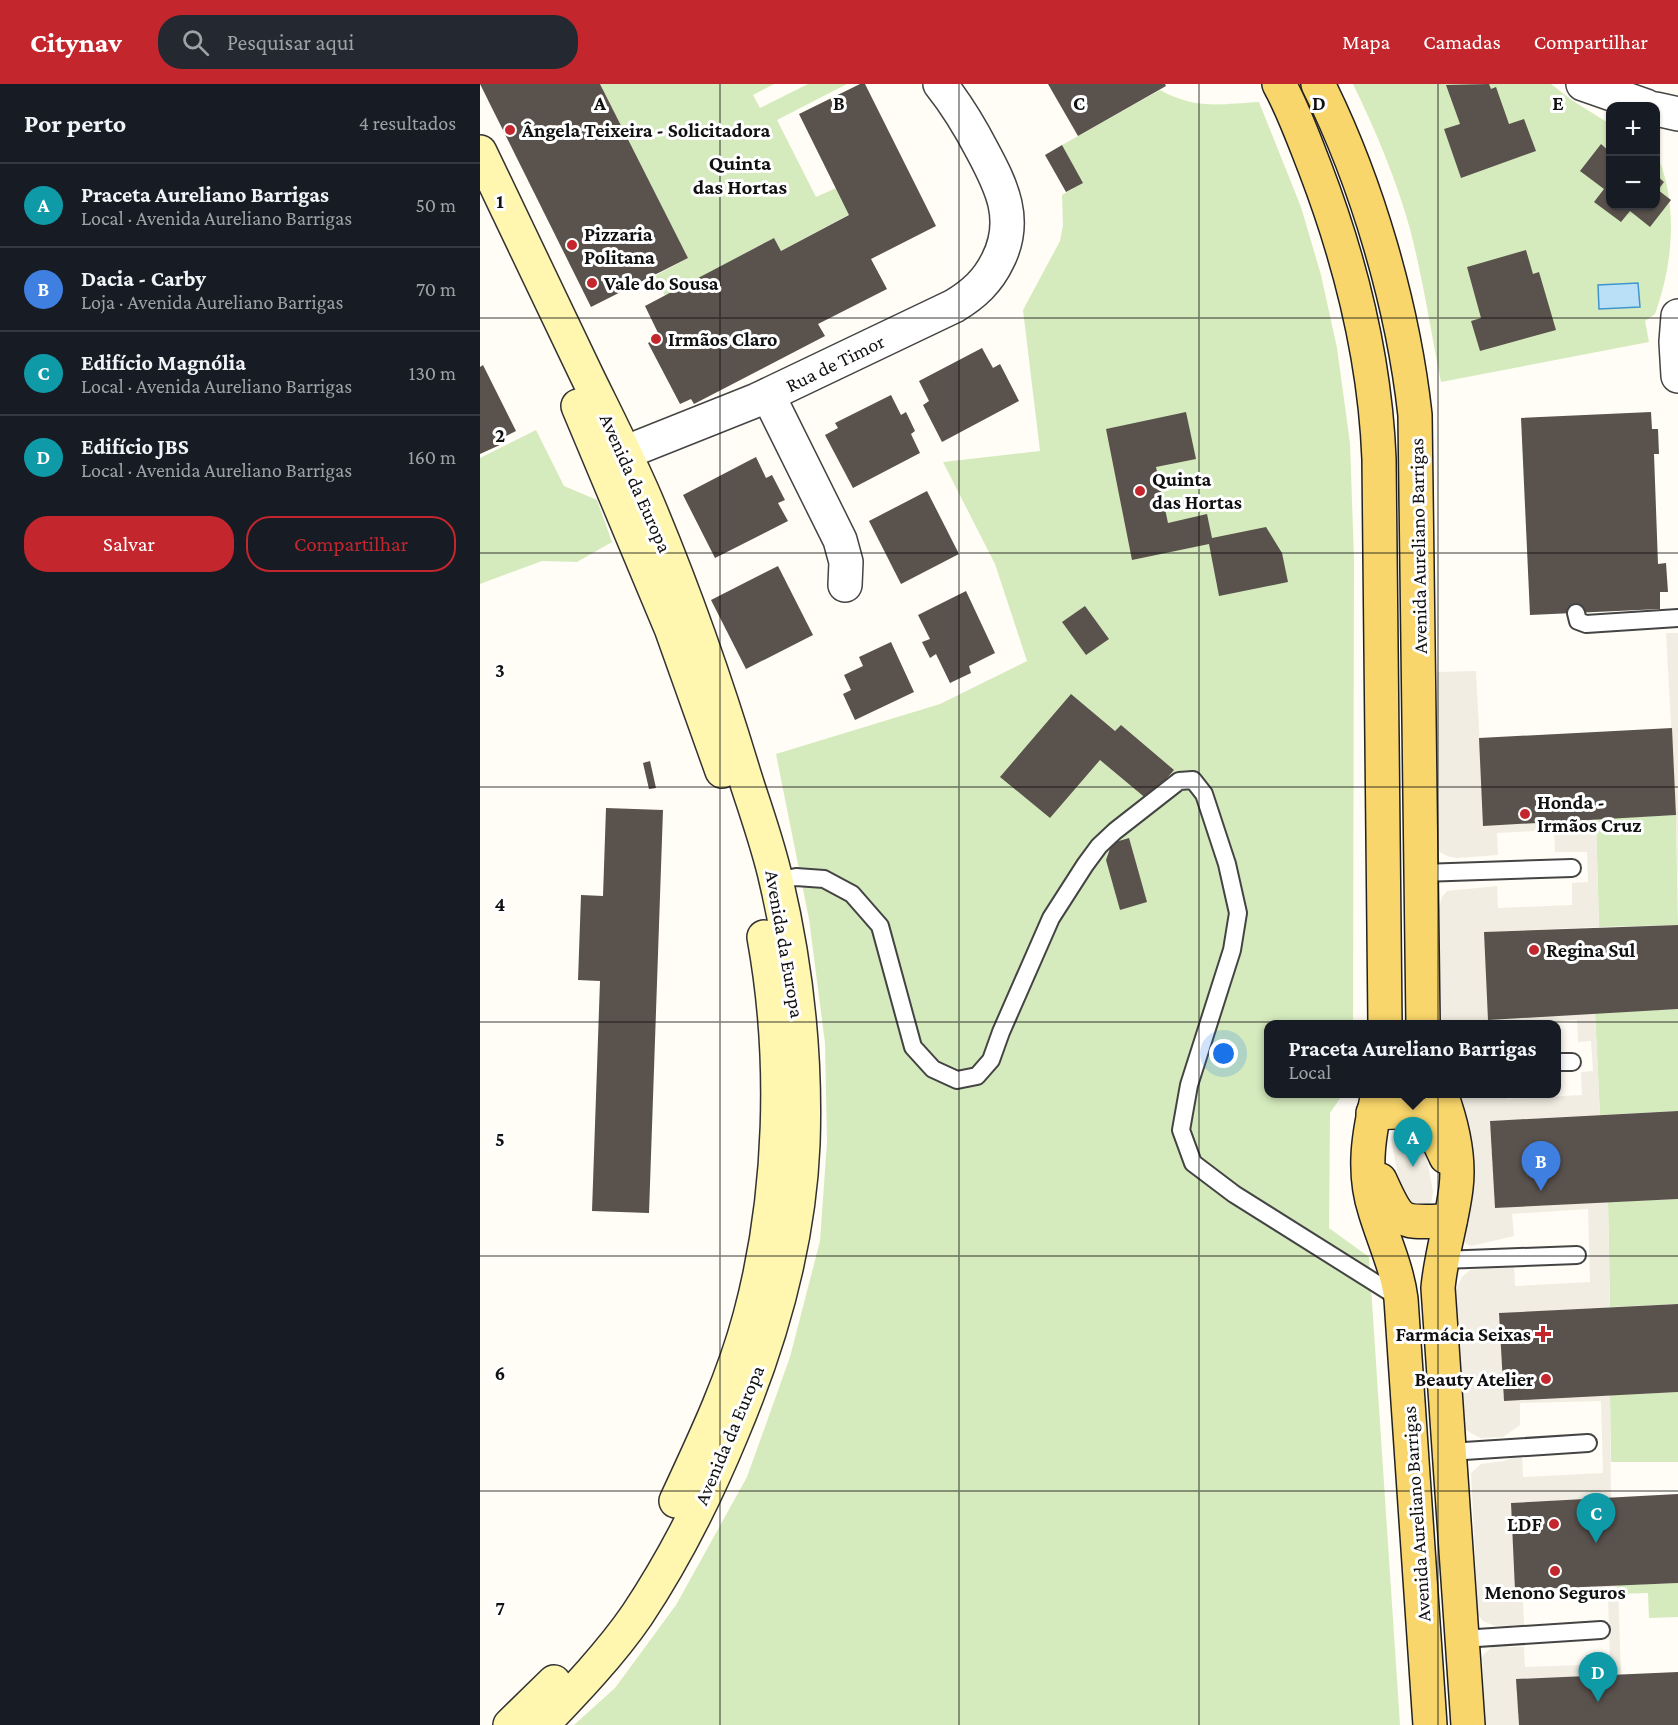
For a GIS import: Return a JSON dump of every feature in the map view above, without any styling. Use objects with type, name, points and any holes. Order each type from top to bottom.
[{"type":"main road","name":"Avenida Aureliano Barrigas","points":[[1317,84],[1343,137],[1362,188],[1405,344],[1412,389],[1418,467],[1423,1020]]},
{"type":"main road","name":"Avenida Aureliano Barrigas","points":[[1277,85],[1298,123],[1339,234],[1364,329],[1374,394],[1379,459],[1385,1020]]},
{"type":"main road","name":"Avenida da Europa","points":[[480,152],[645,497],[703,646],[727,715],[776,881],[794,980],[801,1046],[803,1096],[800,1186],[790,1255],[764,1350],[739,1417],[694,1516],[635,1617],[569,1698],[542,1725]]},
{"type":"main road","name":"Avenida da Europa","points":[[480,195],[530,296],[572,391],[670,628],[716,752],[743,839],[769,963],[778,1096],[771,1207],[762,1262],[750,1317],[716,1414],[670,1514],[622,1598],[592,1640],[565,1671],[510,1725]]},
{"type":"main road","name":"Avenida Aureliano Barrigas","points":[[1442,1098],[1455,1142],[1456,1180],[1438,1288],[1468,1725]]},
{"type":"main road","name":"Avenida Aureliano Barrigas","points":[[1375,1103],[1367,1164],[1372,1200],[1393,1258],[1401,1299],[1430,1725]]},
{"type":"main road","points":[[1375,1103],[1423,1116],[1432,1126],[1456,1180]]},
{"type":"main road","points":[[1367,1151],[1398,1216],[1412,1221],[1449,1221]]},
{"type":"street","name":"Rua de Timor","points":[[624,453],[768,395],[966,299],[987,279],[995,267],[1008,229],[1004,200],[995,175],[966,121],[940,84]]},
{"type":"street","points":[[1583,84],[1635,102]]},
{"type":"street","points":[[1660,110],[1678,114]]},
{"type":"street","points":[[1678,316],[1676,342],[1678,376]]},
{"type":"street","points":[[768,395],[840,540],[846,562],[845,585]]},
{"type":"lane","points":[[1576,613],[1578,621],[1586,624],[1678,618]]},
{"type":"lane","points":[[776,881],[796,877],[824,879],[852,894],[880,926],[913,1047],[933,1069],[957,1080],[977,1076],[991,1060],[1051,918],[1085,865],[1099,846],[1115,831],[1179,781],[1193,780],[1204,794],[1227,864],[1238,914],[1232,950],[1190,1085],[1180,1130],[1193,1163],[1234,1194],[1401,1299]]},
{"type":"lane","points":[[1421,873],[1572,868]]},
{"type":"lane","points":[[1441,1260],[1577,1255]]},
{"type":"lane","points":[[1449,1452],[1588,1443]]},
{"type":"lane","points":[[1462,1639],[1601,1630]]},
{"type":"green space","points":[[600,84],[774,84],[753,95],[760,108],[808,84],[847,84],[777,120],[816,197],[836,188],[850,214],[781,251],[774,238],[665,296],[655,276],[688,258]]},
{"type":"green space","points":[[1353,84],[1551,84],[1606,122],[1606,210],[1660,210],[1660,163],[1668,190],[1671,231],[1661,294],[1655,314],[1645,321],[1649,342],[1441,382],[1410,229],[1370,119]]},
{"type":"green space","points":[[1160,90],[1185,101],[1197,103],[1259,102],[1301,207],[1321,275],[1337,348],[1350,443],[1354,560],[1353,1020],[1264,1020],[1264,1098],[1340,1098],[1330,1113],[1329,1228],[1369,1257],[1400,1725],[574,1725],[615,1688],[676,1605],[747,1477],[790,1357],[820,1241],[827,1142],[825,1043],[809,919],[776,754],[940,704],[1027,661],[995,564],[943,462],[1040,451],[1023,310],[1060,241],[1063,225],[1062,195],[1082,183],[1062,145]]},
{"type":"green space","points":[[536,430],[564,486],[597,500],[612,542],[577,562],[542,561],[480,584],[480,458]]},
{"type":"green space","points":[[1676,815],[1678,925],[1599,927],[1596,819]]},
{"type":"green space","points":[[1678,1009],[1678,1111],[1600,1115],[1595,1013]]},
{"type":"green space","points":[[1678,1199],[1678,1304],[1610,1307],[1608,1202]]},
{"type":"green space","points":[[1678,1392],[1678,1462],[1611,1462],[1610,1395]]},
{"type":"green space","points":[[1678,1583],[1678,1617],[1649,1618],[1648,1593],[1618,1594],[1618,1585]]},
{"type":"shaded area","points":[[1666,633],[1678,633],[1678,897],[1676,815]]},
{"type":"shaded area","points":[[1476,671],[1484,825],[1596,819],[1599,927],[1484,932],[1595,1013],[1600,1115],[1490,1121],[1495,1208],[1608,1202],[1610,1307],[1499,1314],[1504,1400],[1610,1395],[1611,1498],[1511,1503],[1516,1590],[1618,1585],[1621,1675],[1517,1679],[1519,1725],[1485,1725],[1482,1657],[1492,1647],[1524,1647],[1525,1667],[1610,1664],[1608,1595],[1523,1598],[1524,1625],[1495,1626],[1483,1621],[1478,1615],[1471,1473],[1481,1464],[1504,1461],[1522,1454],[1523,1477],[1603,1473],[1601,1401],[1520,1403],[1520,1425],[1503,1437],[1480,1438],[1466,1430],[1463,1420],[1455,1292],[1462,1277],[1470,1270],[1514,1265],[1515,1286],[1590,1282],[1588,1209],[1512,1214],[1514,1236],[1471,1246],[1464,1243],[1470,1138],[1461,1098],[1561,1098],[1561,1096],[1582,1095],[1581,1072],[1593,1071],[1591,1041],[1578,1042],[1577,1020],[1441,1020],[1439,908],[1442,897],[1447,891],[1497,886],[1498,908],[1572,905],[1572,883],[1588,882],[1587,852],[1555,852],[1554,830],[1497,833],[1498,855],[1456,858],[1440,852],[1438,848],[1437,672]]},
{"type":"shaded area","points":[[1396,1123],[1422,1132],[1433,1192],[1431,1203],[1418,1210],[1402,1197],[1391,1138],[1393,1126]]},
{"type":"water","points":[[1638,283],[1640,307],[1599,309],[1598,285]]},
{"type":"building","points":[[480,84],[600,84],[688,258],[591,307]]},
{"type":"building","points":[[860,84],[865,84],[936,226],[871,259],[887,289],[818,324],[825,336],[694,404],[691,399],[680,404],[648,343],[660,337],[645,306],[774,238],[781,251],[849,215],[799,114]]},
{"type":"building","points":[[1048,84],[1165,84],[1166,86],[1078,136]]},
{"type":"building","points":[[1489,84],[1491,89],[1496,87],[1509,124],[1524,119],[1536,151],[1461,178],[1444,129],[1460,124],[1446,85]]},
{"type":"building","points":[[1601,144],[1606,148],[1606,210],[1660,210],[1660,192],[1671,200],[1650,227],[1630,211],[1621,222],[1594,202],[1604,189],[1580,171]]},
{"type":"building","points":[[1062,145],[1083,183],[1066,192],[1045,155]]},
{"type":"building","points":[[1526,250],[1533,274],[1539,272],[1556,330],[1480,351],[1471,321],[1481,318],[1467,267]]},
{"type":"building","points":[[982,348],[993,368],[1000,364],[1019,401],[942,442],[923,405],[929,401],[919,381]]},
{"type":"building","points":[[483,365],[516,431],[500,439],[502,444],[480,454],[480,367]]},
{"type":"building","points":[[891,395],[901,415],[906,412],[915,431],[911,434],[920,453],[853,488],[825,435],[838,428],[835,423]]},
{"type":"building","name":"Quinta das Hortas","points":[[1186,412],[1196,459],[1156,467],[1168,523],[1207,514],[1212,538],[1266,527],[1282,553],[1288,582],[1219,596],[1209,544],[1132,560],[1106,429]]},
{"type":"building","points":[[1651,412],[1652,429],[1658,429],[1659,454],[1654,454],[1658,564],[1666,563],[1668,592],[1660,592],[1660,609],[1530,615],[1521,418]]},
{"type":"building","points":[[756,457],[766,478],[772,475],[785,500],[778,503],[788,521],[715,558],[683,495]]},
{"type":"building","points":[[927,491],[959,554],[901,584],[869,521]]},
{"type":"building","points":[[778,566],[813,635],[746,669],[711,600]]},
{"type":"building","points":[[966,591],[995,653],[969,666],[971,673],[950,683],[936,654],[930,658],[922,642],[930,639],[918,615]]},
{"type":"building","points":[[1085,606],[1109,639],[1086,655],[1062,622]]},
{"type":"building","points":[[891,642],[914,692],[855,720],[843,694],[851,690],[844,675],[863,666],[859,657]]},
{"type":"building","points":[[1071,694],[1115,731],[1121,725],[1174,770],[1148,800],[1100,760],[1050,818],[1000,777]]},
{"type":"building","points":[[1672,728],[1676,815],[1483,826],[1479,738]]},
{"type":"building","points":[[650,761],[656,788],[649,789],[643,763]]},
{"type":"building","points":[[606,808],[663,810],[649,1213],[592,1211],[600,981],[578,980],[581,895],[603,896]]},
{"type":"building","points":[[1129,838],[1147,902],[1120,910],[1106,860],[1112,843]]},
{"type":"building","points":[[1678,925],[1678,1009],[1488,1020],[1484,932]]},
{"type":"building","points":[[1678,1111],[1678,1199],[1495,1208],[1490,1121]]},
{"type":"building","points":[[1678,1304],[1678,1392],[1504,1401],[1499,1313]]},
{"type":"building","points":[[1678,1494],[1678,1583],[1515,1590],[1511,1503]]},
{"type":"building","points":[[1678,1672],[1678,1725],[1519,1725],[1516,1679]]},
{"type":"place","name":"Ângela Teixeira - Solicitadora","points":[[510,130]]},
{"type":"place","name":"Pizzaria Politana","points":[[572,245]]},
{"type":"place","name":"Vale do Sousa","points":[[592,283]]},
{"type":"place","name":"Irmãos Claro","points":[[656,339]]},
{"type":"place","name":"Quinta das Hortas","points":[[1140,491]]},
{"type":"place","name":"Honda - Irmãos Cruz","points":[[1525,814]]},
{"type":"place","name":"Regina Sul","points":[[1534,950]]},
{"type":"place","name":"Praceta Aureliano Barrigas","points":[[1413,1167]]},
{"type":"place","name":"Dacia - Carby","points":[[1541,1191]]},
{"type":"place","name":"Farmácia Seixas","points":[[1543,1334]]},
{"type":"place","name":"Beauty Atelier","points":[[1546,1379]]},
{"type":"place","name":"LDF","points":[[1554,1524]]},
{"type":"place","name":"Edifício Magnólia","points":[[1596,1543]]},
{"type":"place","name":"Menono Seguros","points":[[1555,1571]]},
{"type":"place","name":"Edifício JBS","points":[[1598,1702]]},
{"type":"district","name":"Quinta das Hortas","points":[[740,175]]}]
